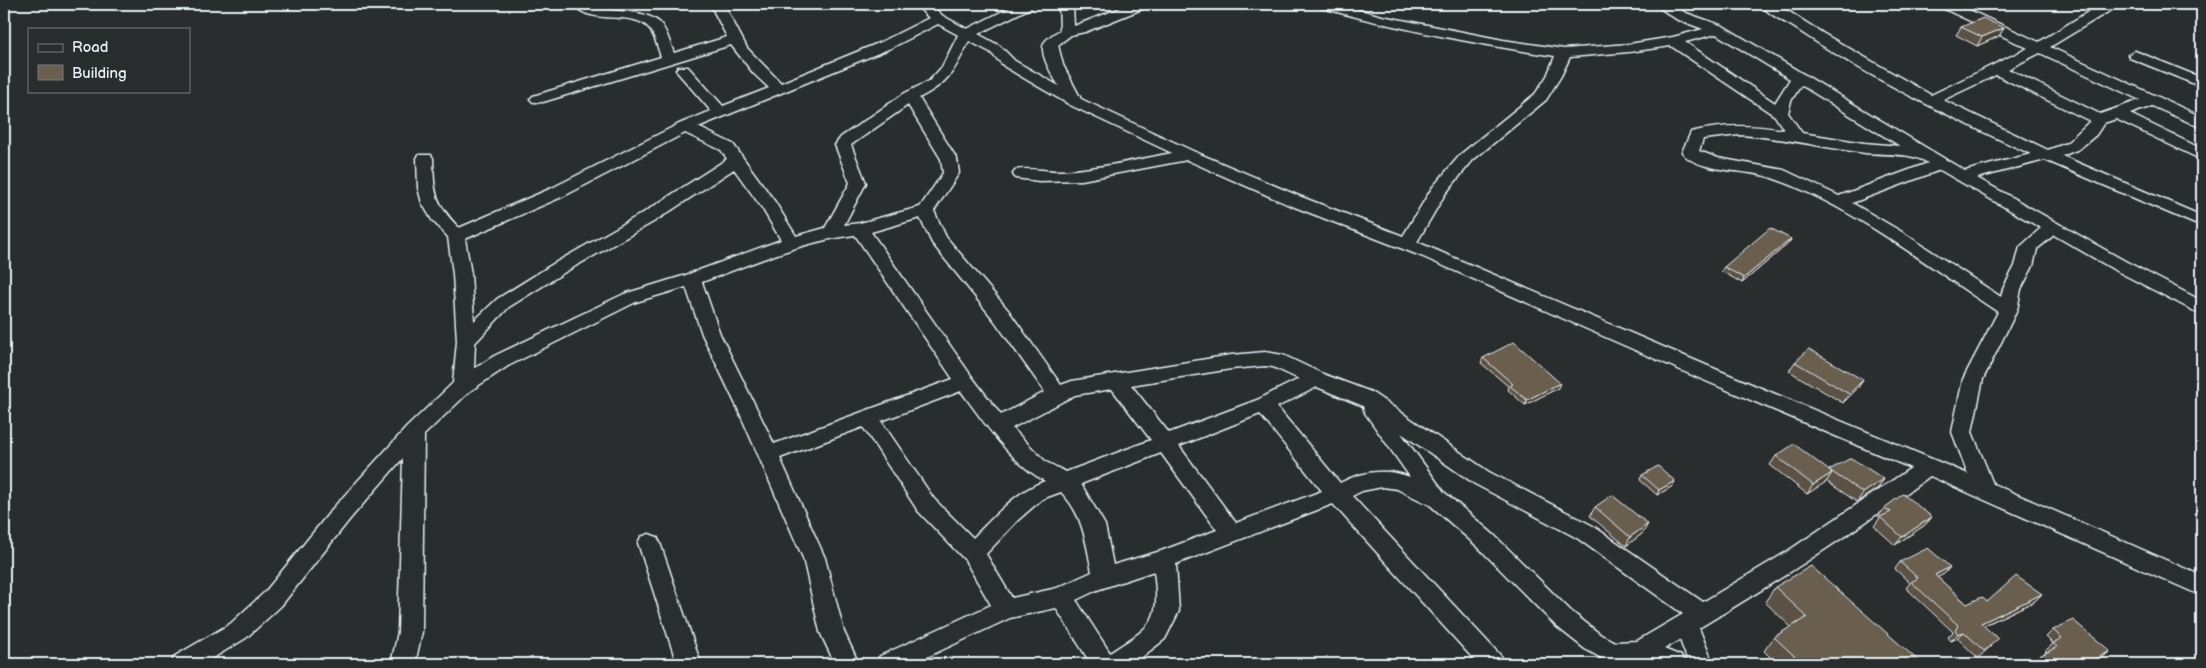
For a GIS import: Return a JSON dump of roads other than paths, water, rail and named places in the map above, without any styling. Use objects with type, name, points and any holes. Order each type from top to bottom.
[{"type":"street","points":[[580,4],[594,12],[626,15],[645,20],[655,26],[670,60]]},
{"type":"street","points":[[717,4],[741,50],[758,71],[779,89]]},
{"type":"street","points":[[923,4],[938,20],[995,49],[1010,64],[1075,102],[1189,155],[1294,200],[1407,244],[1701,371],[1986,490],[2202,586]]},
{"type":"street","points":[[832,232],[858,183],[843,145],[862,127],[910,96],[934,84],[948,69],[965,35],[1027,4]]},
{"type":"street","points":[[1066,4],[1067,31]]},
{"type":"street","points":[[1324,4],[1380,20],[1564,54],[1629,48],[1674,41],[1718,29]]},
{"type":"street","points":[[1662,4],[1681,16],[1718,29],[1941,164],[2202,309]]},
{"type":"street","points":[[1768,4],[1817,38],[1932,100],[2047,156],[2202,222]]},
{"type":"street","points":[[1945,4],[1965,7],[2038,48],[2202,123]]},
{"type":"street","points":[[1932,100],[2038,48],[2071,29],[2092,13],[2111,4]]},
{"type":"street","points":[[1075,102],[1056,64],[1050,48],[1051,44],[1067,31],[1080,29],[1133,5]]},
{"type":"street","points":[[456,236],[558,192],[684,127],[886,45],[938,20]]},
{"type":"street","points":[[538,99],[735,39]]},
{"type":"street","points":[[1674,41],[1746,92],[1780,113],[1796,136]]},
{"type":"street","points":[[1407,244],[1438,192],[1467,157],[1541,97],[1554,76],[1564,54]]},
{"type":"street","points":[[2135,55],[2202,83]]},
{"type":"street","points":[[1996,69],[2099,120]]},
{"type":"street","points":[[683,70],[721,113]]},
{"type":"street","points":[[1780,113],[1783,101],[1798,77]]},
{"type":"street","points":[[184,664],[238,631],[273,599],[342,513],[414,432],[463,386],[501,361],[573,324],[630,298],[692,279],[791,243],[832,232],[860,229],[926,211],[952,173],[949,159],[910,96]]},
{"type":"street","points":[[1963,176],[2047,156],[2073,146],[2090,132],[2099,120],[2154,100]]},
{"type":"street","points":[[2118,114],[2202,155]]},
{"type":"street","points":[[684,127],[727,146],[769,206],[791,243]]},
{"type":"street","points":[[1921,152],[1864,148],[1753,130],[1715,131],[1696,135],[1690,152],[1694,156],[1706,160],[1777,173],[1838,202],[2008,310]]},
{"type":"street","points":[[1021,174],[1035,177],[1063,176],[1189,155]]},
{"type":"street","points":[[426,158],[426,188],[430,203],[438,216],[456,236],[462,274],[466,341],[463,386]]},
{"type":"street","points":[[466,341],[502,303],[649,217],[737,160]]},
{"type":"street","points":[[1838,202],[1941,164]]},
{"type":"street","points":[[926,211],[938,239],[1001,315],[1057,394]]},
{"type":"street","points":[[1986,490],[1962,432],[1973,379],[2008,310],[2012,289],[2024,266],[2029,247],[2053,227]]},
{"type":"street","points":[[860,229],[965,382],[998,426],[1039,468],[1064,481],[1085,506],[1094,526],[1104,578]]},
{"type":"street","points":[[692,279],[710,334],[748,409],[814,558],[832,632],[847,664]]},
{"type":"street","points":[[998,426],[1057,394],[1072,388],[1231,362],[1265,359],[1284,363],[1316,379],[1364,397],[1482,478],[1586,532],[1694,620],[1701,664]]},
{"type":"street","points":[[973,553],[1010,514],[1035,493],[1264,405],[1316,379]]},
{"type":"street","points":[[768,454],[965,382]]},
{"type":"street","points":[[1117,382],[1166,444],[1231,533]]},
{"type":"street","points":[[1364,397],[1438,499],[1486,541],[1564,619],[1593,642],[1612,653],[1642,651],[1673,664]]},
{"type":"street","points":[[1264,405],[1337,494],[1493,664]]},
{"type":"street","points":[[868,418],[926,505],[973,553],[1006,609]]},
{"type":"street","points":[[404,664],[410,632],[414,432]]},
{"type":"street","points":[[1642,651],[1801,555],[1929,466]]},
{"type":"street","points":[[888,664],[1006,609],[1061,597],[1090,582],[1164,559],[1337,494],[1358,483],[1382,479],[1398,481],[1438,499]]},
{"type":"street","points":[[649,543],[689,664]]},
{"type":"street","points":[[1114,664],[1155,634],[1167,617],[1164,559]]},
{"type":"street","points":[[1061,597],[1104,664]]}]
